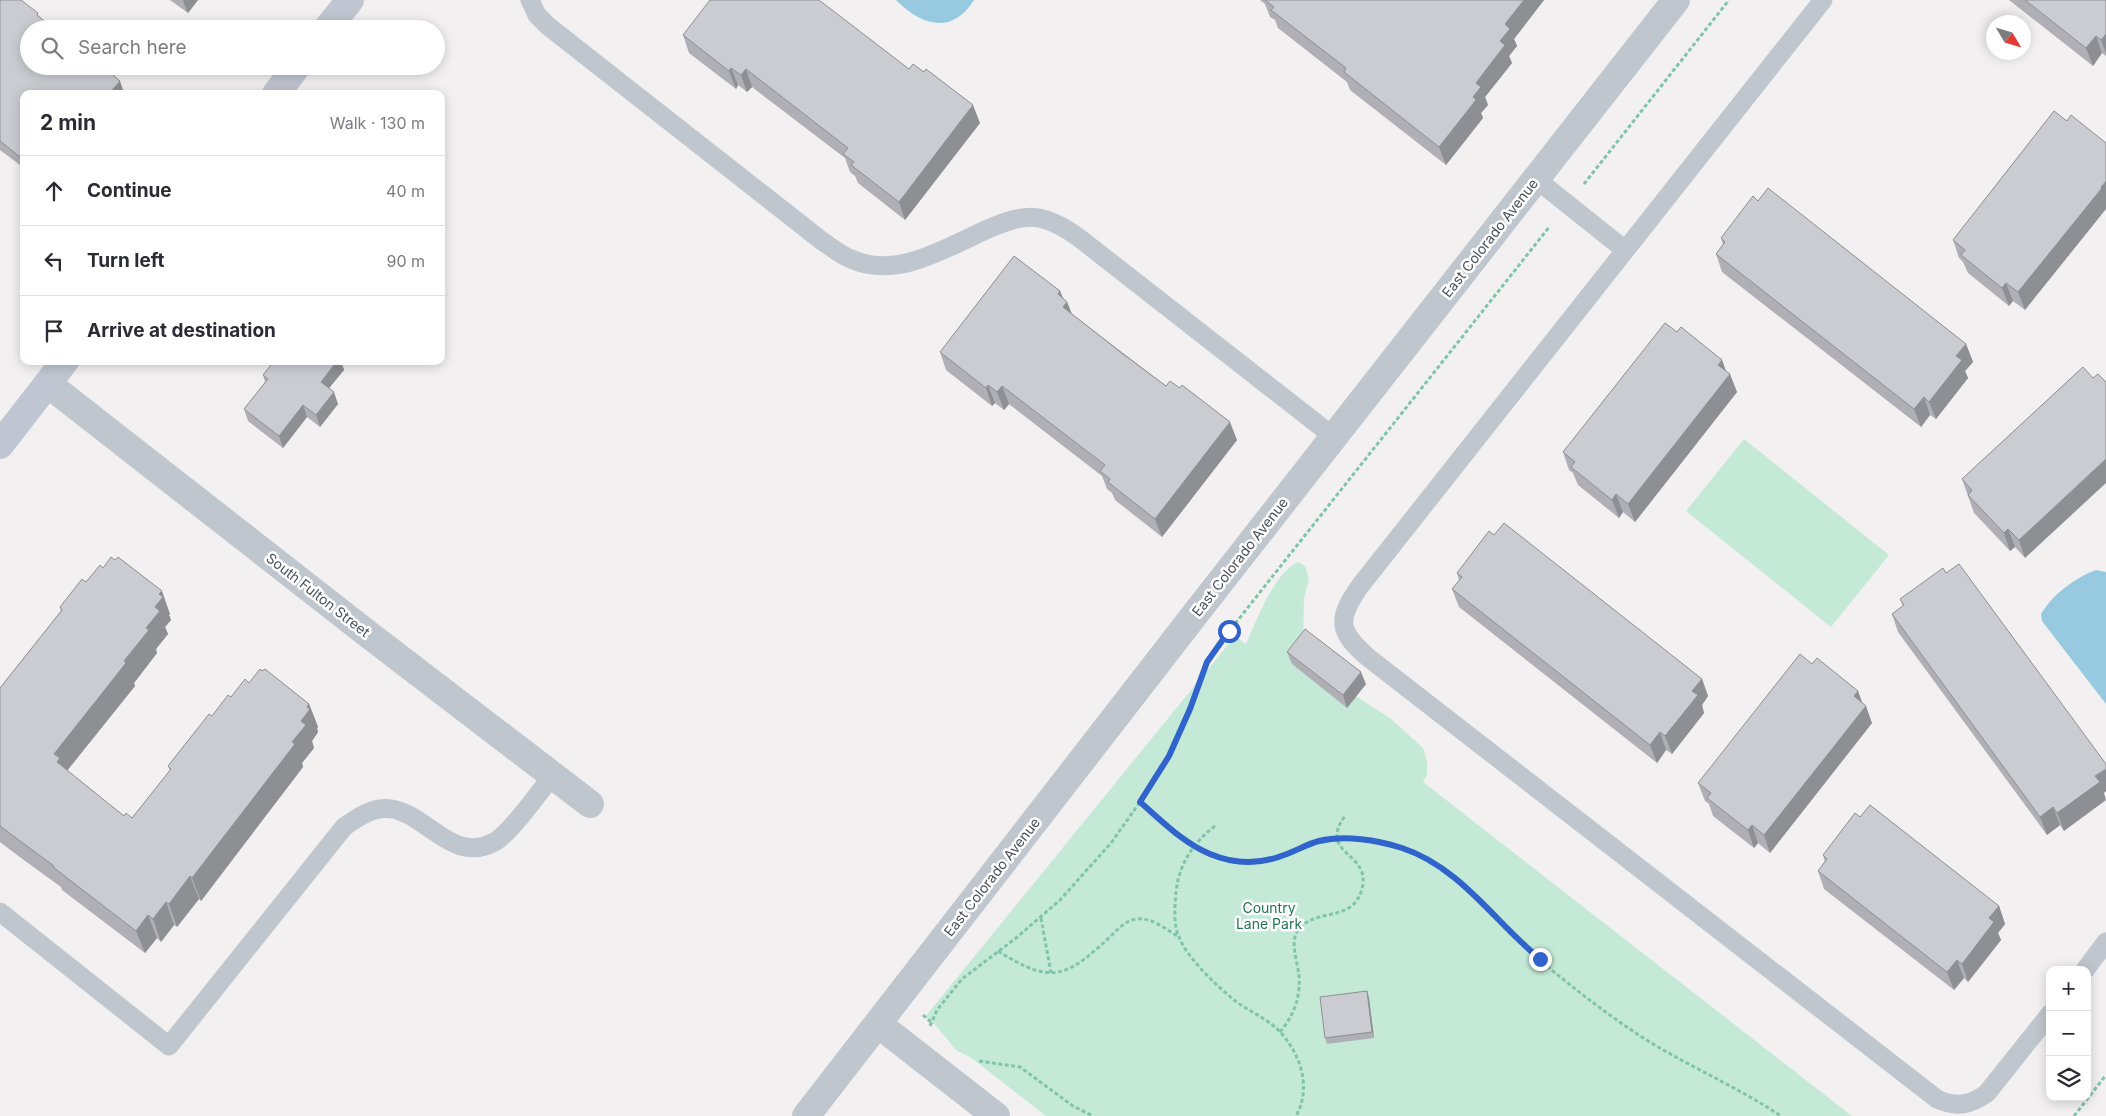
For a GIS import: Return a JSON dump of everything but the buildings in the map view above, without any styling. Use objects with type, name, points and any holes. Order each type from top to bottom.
[{"type":"street","points":[[334,20],[350,0]]},
{"type":"street","name":"East Colorado Avenue","points":[[806,1116],[1676,0]]},
{"type":"street","points":[[279,90],[291,75]]},
{"type":"street","points":[[0,444],[62,365]]},
{"type":"street","name":"South Fulton Street","points":[[48,384],[364,631],[590,804]]},
{"type":"street","points":[[878,1024],[996,1116]]},
{"type":"lane","points":[[530,0],[537,16],[548,26],[822,241],[850,259],[868,264],[895,265],[921,258],[1012,220],[1032,217],[1052,222],[1074,234],[1102,255],[1334,437]]},
{"type":"lane","points":[[1823,0],[1360,586],[1346,609],[1344,624],[1347,635],[1355,646],[1370,659],[1937,1099],[1957,1105],[1974,1102],[1987,1093],[2046,1019]]},
{"type":"lane","points":[[1536,179],[1625,250]]},
{"type":"lane","points":[[0,912],[169,1046],[344,827],[359,816],[375,810],[392,809],[408,815],[451,842],[466,847],[483,846],[496,840],[508,830],[553,775]]},
{"type":"lane","points":[[2088,966],[2106,942]]},
{"type":"path","points":[[937,1028],[933,1022],[937,1010],[952,990],[973,968],[1040,918],[1095,863],[1140,802],[1169,756],[1190,709],[1207,662],[1215,649],[1729,0]]},
{"type":"path","points":[[1140,802],[1193,846],[1226,860],[1257,863],[1314,843],[1337,839],[1389,844],[1418,854],[1443,869],[1462,884],[1521,944],[1607,1013],[1670,1053],[1751,1097],[1781,1116]]},
{"type":"path","points":[[1280,1032],[1290,1020],[1297,1000],[1300,980],[1294,938],[1297,932],[1310,920],[1343,912],[1349,908],[1359,896],[1363,883],[1359,867],[1343,850],[1335,834],[1338,825],[1345,816]]},
{"type":"path","points":[[1179,938],[1175,912],[1180,870],[1193,846],[1215,826]]},
{"type":"path","points":[[1040,918],[1051,973]]},
{"type":"path","points":[[998,951],[1026,968],[1051,973],[1079,964],[1122,926],[1134,919],[1154,922],[1179,938],[1198,966],[1209,978],[1235,1001],[1280,1032],[1291,1046],[1303,1073],[1304,1093],[1296,1116]]},
{"type":"path","points":[[973,1060],[1020,1067],[1073,1106],[1093,1116]]},
{"type":"path","points":[[2074,1116],[2106,1075]]},
{"type":"green space","points":[[1744,439],[1889,555],[1831,627],[1686,511]]},
{"type":"green space","name":"Country Lane Park","points":[[1298,562],[1305,566],[1309,579],[1304,598],[1303,644],[1346,690],[1390,718],[1423,748],[1427,762],[1427,774],[1423,782],[1852,1116],[1046,1116],[973,1059],[956,1050],[933,1022],[925,1017],[1235,636],[1246,644],[1274,586],[1290,567]]},
{"type":"water","points":[[896,0],[974,0],[956,18],[947,22],[936,23],[916,16]]},
{"type":"water","points":[[2096,570],[2106,572],[2106,704],[2042,621],[2041,614],[2051,600],[2065,588]]},
{"type":"route","points":[[1229,631],[1207,662],[1190,709],[1169,756],[1140,802],[1193,846],[1226,860],[1257,863],[1284,855],[1307,845],[1337,839],[1389,844],[1418,854],[1443,869],[1462,884],[1521,944],[1540,959]]}]
